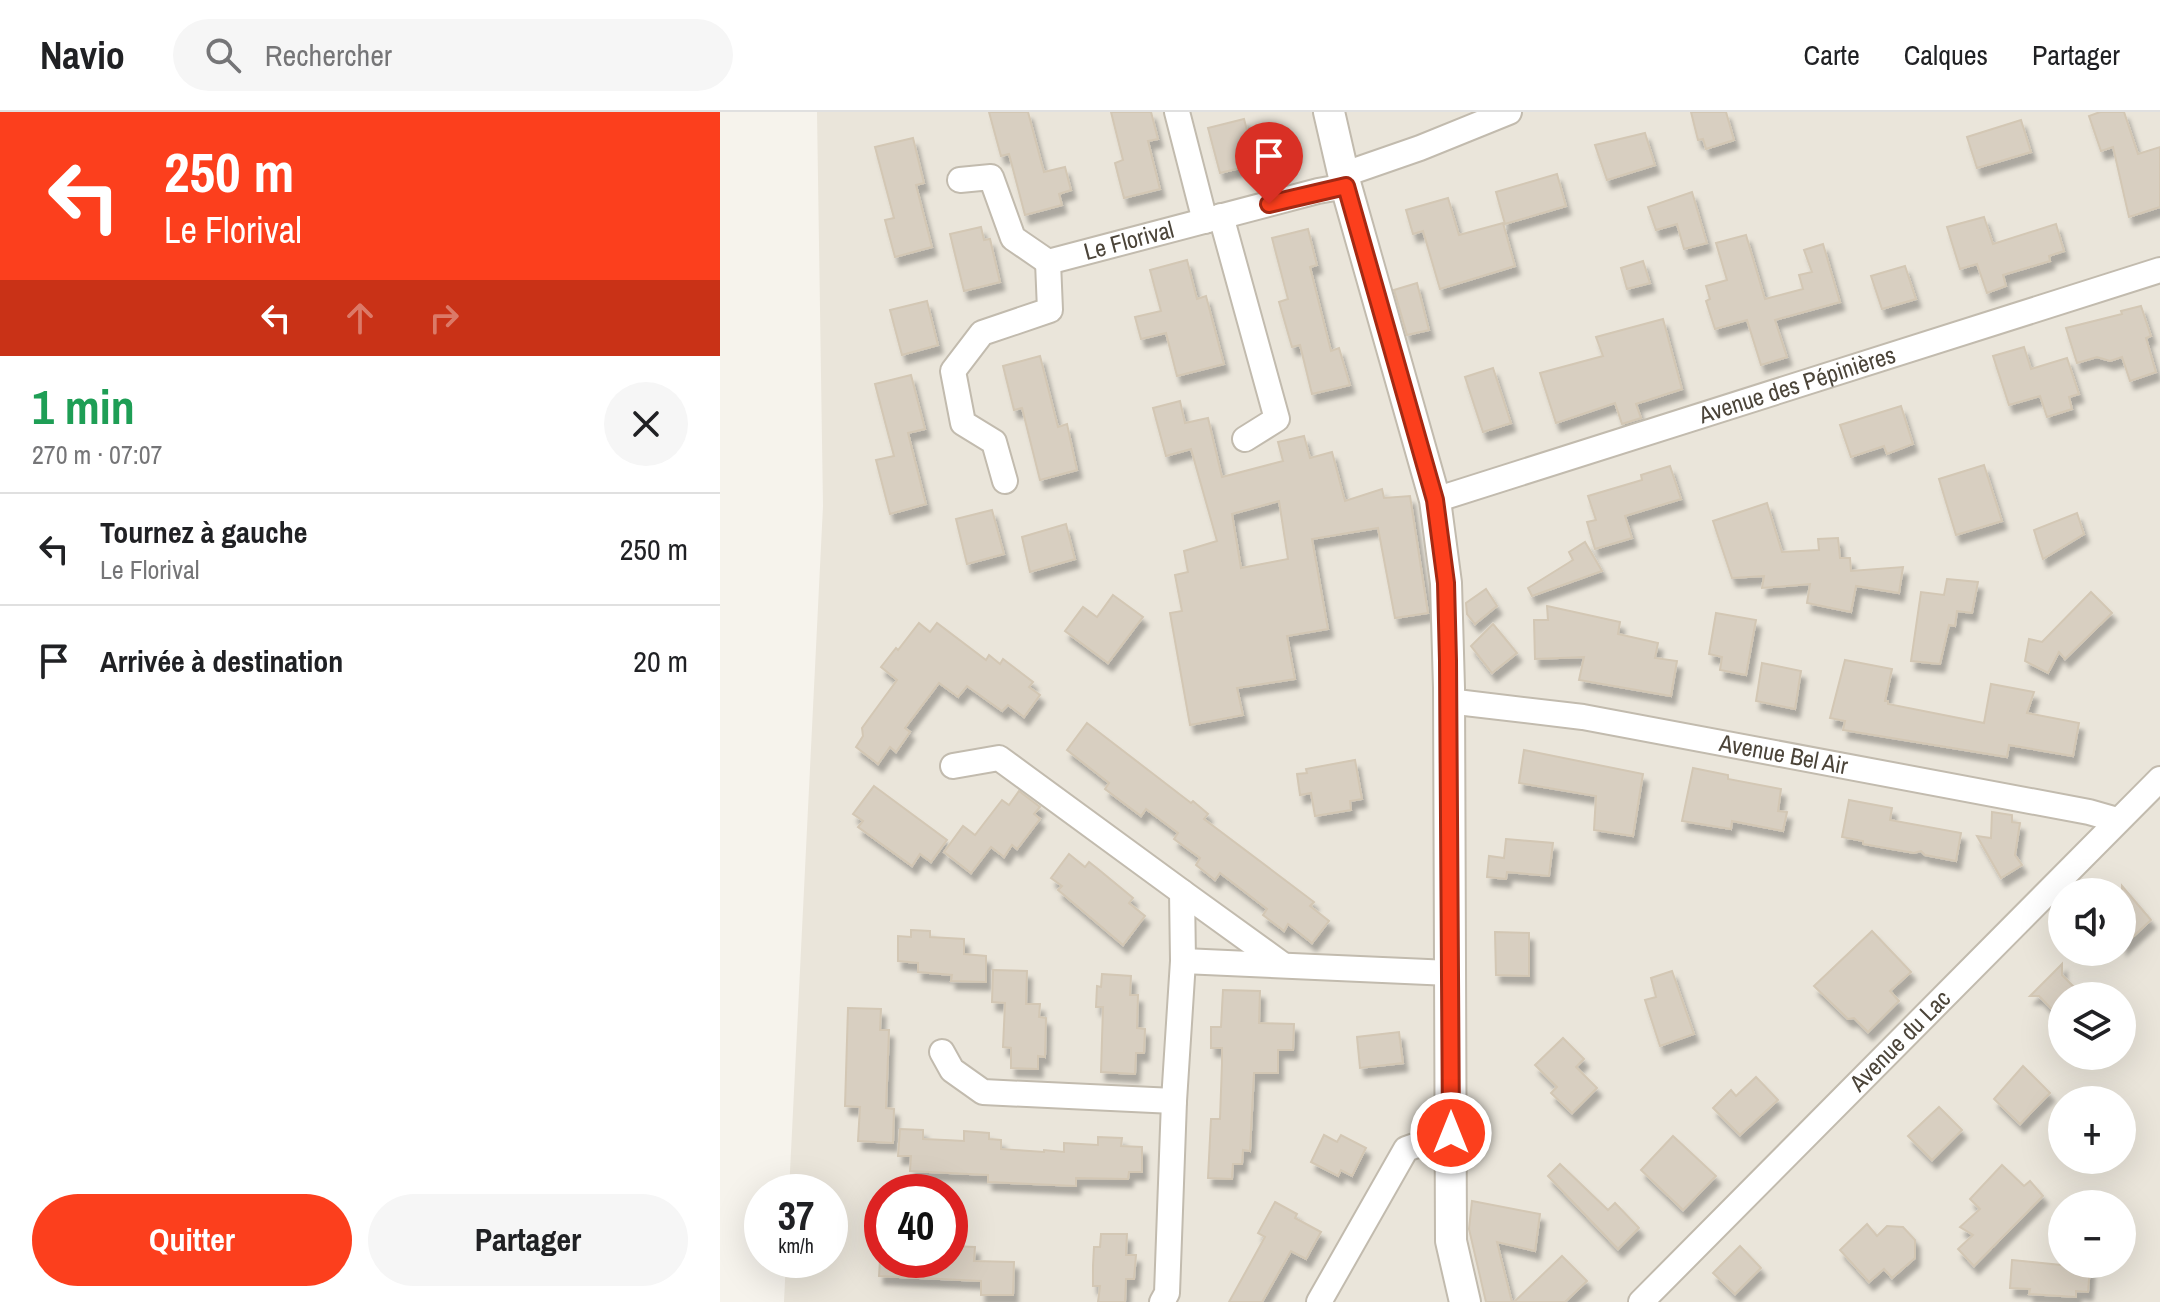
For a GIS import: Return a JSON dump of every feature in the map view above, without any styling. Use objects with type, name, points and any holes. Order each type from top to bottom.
[{"type":"street","points":[[1177,112],[1277,419],[1245,439]]},
{"type":"street","points":[[1329,112],[1435,500],[1446,583],[1451,1241],[1465,1302]]},
{"type":"street","name":"Le Florival","points":[[1048,262],[1318,191],[1509,112]]},
{"type":"street","points":[[960,180],[991,177],[1013,238],[1048,262],[1050,310],[982,333],[953,371],[963,423],[994,442],[1005,481]]},
{"type":"street","name":"Avenue des Pépinières","points":[[1435,500],[2160,270]]},
{"type":"street","name":"Avenue Bel Air","points":[[1448,701],[1583,717],[2089,812],[2117,820]]},
{"type":"street","points":[[953,766],[999,758],[1283,965]]},
{"type":"street","name":"Avenue du Lac","points":[[1641,1302],[2160,779]]},
{"type":"street","points":[[1162,1302],[1167,1293],[1183,961],[1182,892]]},
{"type":"street","points":[[1183,961],[1450,973]]},
{"type":"street","points":[[942,1052],[952,1070],[983,1092],[1174,1101]]},
{"type":"street","points":[[1319,1302],[1406,1149],[1451,1133]]},
{"type":"shaded area","points":[[817,112],[2160,112],[2160,1302],[784,1302],[785,1278],[848,1278],[848,1174],[790,1174],[823,506]]},
{"type":"building","points":[[989,112],[1028,112],[1044,172],[1065,167],[1071,190],[1059,194],[1062,205],[1025,215],[1009,154],[1001,156]]},
{"type":"building","points":[[1111,112],[1151,112],[1158,139],[1148,141],[1160,189],[1124,198],[1115,163],[1123,160]]},
{"type":"building","points":[[1691,112],[1726,112],[1734,140],[1706,149],[1703,139],[1698,140]]},
{"type":"building","points":[[2100,112],[2124,112],[2138,154],[2160,147],[2160,207],[2129,217],[2113,147],[2101,151],[2089,116]]},
{"type":"building","points":[[1244,119],[1256,164],[1220,173],[1208,128]]},
{"type":"building","points":[[2021,120],[2031,152],[1977,168],[1967,137]]},
{"type":"building","points":[[1645,133],[1655,165],[1607,180],[1595,145]]},
{"type":"building","points":[[913,138],[924,183],[916,185],[932,247],[895,257],[885,220],[894,218],[875,147]]},
{"type":"building","points":[[1557,174],[1566,206],[1505,224],[1496,192]]},
{"type":"building","points":[[1692,192],[1707,243],[1684,249],[1677,224],[1656,230],[1648,207]]},
{"type":"building","points":[[1448,198],[1459,235],[1503,223],[1515,266],[1440,289],[1423,231],[1413,234],[1406,210]]},
{"type":"building","points":[[1984,217],[1993,244],[2056,224],[2064,251],[2049,256],[2050,261],[2003,275],[2006,286],[1987,293],[1977,264],[1960,269],[1947,227]]},
{"type":"building","points":[[981,227],[984,240],[990,239],[1000,282],[964,291],[950,234]]},
{"type":"building","points":[[1308,229],[1317,265],[1310,267],[1331,351],[1339,348],[1350,385],[1312,394],[1300,345],[1292,347],[1279,302],[1288,299],[1272,238]]},
{"type":"building","points":[[1746,235],[1765,299],[1803,289],[1799,275],[1812,272],[1804,250],[1823,244],[1840,302],[1775,320],[1787,357],[1761,365],[1747,320],[1715,329],[1706,301],[1710,299],[1706,286],[1727,280],[1716,243]]},
{"type":"building","points":[[1187,260],[1197,299],[1206,296],[1224,364],[1177,376],[1166,333],[1141,339],[1135,317],[1161,311],[1150,270]]},
{"type":"building","points":[[1643,261],[1650,283],[1627,289],[1621,268]]},
{"type":"building","points":[[1905,266],[1916,299],[1882,309],[1871,276]]},
{"type":"building","points":[[1417,283],[1429,330],[1407,335],[1394,290]]},
{"type":"building","points":[[927,301],[938,345],[902,355],[890,310]]},
{"type":"building","points":[[2141,306],[2151,336],[2146,338],[2156,372],[2130,381],[2122,357],[2110,361],[2097,357],[2077,363],[2066,328]]},
{"type":"building","points":[[1663,319],[1682,389],[1636,404],[1641,418],[1622,424],[1615,403],[1556,423],[1540,373],[1603,356],[1596,337]]},
{"type":"building","points":[[2024,347],[2031,369],[2067,358],[2079,394],[2069,397],[2072,409],[2047,417],[2040,396],[2009,405],[1993,356]]},
{"type":"building","points":[[1040,356],[1058,427],[1067,424],[1077,470],[1040,480],[1022,408],[1014,410],[1003,366]]},
{"type":"building","points":[[1493,368],[1511,423],[1483,432],[1465,377]]},
{"type":"building","points":[[911,375],[925,429],[908,433],[926,504],[890,514],[876,460],[894,456],[875,384]]},
{"type":"building","points":[[1180,401],[1185,423],[1208,418],[1222,477],[1283,461],[1278,442],[1304,436],[1310,458],[1332,452],[1345,501],[1382,489],[1384,498],[1410,496],[1428,613],[1395,618],[1378,528],[1312,539],[1328,629],[1287,636],[1295,679],[1237,688],[1243,715],[1190,725],[1170,613],[1182,611],[1175,575],[1188,572],[1184,551],[1217,541],[1191,449],[1166,456],[1153,408]],"holes":[[[1279,501],[1288,559],[1241,568],[1232,514]]]},
{"type":"building","points":[[1901,406],[1913,444],[1887,454],[1884,446],[1851,457],[1840,425]]},
{"type":"building","points":[[1984,465],[2002,521],[1956,535],[1939,479]]},
{"type":"building","points":[[1670,466],[1681,499],[1625,516],[1632,538],[1595,549],[1587,522],[1596,520],[1588,496],[1642,480],[1641,475]]},
{"type":"building","points":[[1767,503],[1782,552],[1819,550],[1818,539],[1838,538],[1840,558],[1850,558],[1851,571],[1903,567],[1899,593],[1856,586],[1851,612],[1807,603],[1810,584],[1762,588],[1764,576],[1732,578],[1713,521]]},
{"type":"building","points":[[992,510],[1004,554],[967,564],[956,519]]},
{"type":"building","points":[[2077,513],[2084,534],[2043,559],[2034,530]]},
{"type":"building","points":[[1066,524],[1075,559],[1030,572],[1022,537]]},
{"type":"building","points":[[1585,542],[1602,571],[1532,596],[1528,588],[1573,560],[1569,552]]},
{"type":"building","points":[[1947,579],[1978,582],[1972,613],[1957,611],[1955,626],[1949,625],[1940,664],[1911,661],[1921,592],[1944,595]]},
{"type":"building","points":[[1486,589],[1497,606],[1475,624],[1467,614],[1466,603]]},
{"type":"building","points":[[2091,592],[2112,613],[2065,659],[2059,652],[2048,673],[2025,661],[2029,639],[2042,642]]},
{"type":"building","points":[[1113,595],[1143,617],[1108,663],[1065,631],[1083,607],[1097,617]]},
{"type":"building","points":[[1547,606],[1620,622],[1618,634],[1658,643],[1655,658],[1677,661],[1671,696],[1579,680],[1584,657],[1535,659],[1534,620],[1548,620]]},
{"type":"building","points":[[1716,613],[1756,620],[1746,675],[1720,670],[1722,657],[1709,654]]},
{"type":"building","points":[[919,623],[930,632],[937,623],[986,660],[989,655],[1000,664],[1003,659],[1033,682],[1029,687],[1040,695],[1024,717],[1008,705],[1002,711],[967,686],[958,697],[939,683],[905,728],[910,732],[896,752],[890,747],[878,764],[856,747],[863,736],[862,728],[897,680],[881,667]]},
{"type":"building","points":[[1493,624],[1517,653],[1492,673],[1471,646]]},
{"type":"building","points":[[1845,660],[1892,669],[1885,701],[1888,704],[1984,723],[1991,684],[2034,692],[2027,713],[2079,723],[2073,756],[2009,745],[2007,757],[1843,730],[1845,721],[1830,718]]},
{"type":"building","points":[[1762,663],[1801,671],[1795,709],[1756,701]]},
{"type":"building","points":[[1087,723],[1191,803],[1193,801],[1208,814],[1204,819],[1314,902],[1310,906],[1329,921],[1312,943],[1288,924],[1284,931],[1263,915],[1267,909],[1220,873],[1215,880],[1196,865],[1200,858],[1174,839],[1178,833],[1146,809],[1141,816],[1105,789],[1109,783],[1067,750]]},
{"type":"building","points":[[1524,750],[1643,774],[1633,836],[1594,830],[1596,796],[1519,783]]},
{"type":"building","points":[[1355,760],[1362,799],[1350,801],[1351,810],[1315,816],[1311,793],[1300,795],[1297,774],[1307,773],[1306,769]]},
{"type":"building","points":[[1693,768],[1728,775],[1728,779],[1781,789],[1778,811],[1787,812],[1783,831],[1732,821],[1731,829],[1682,821]]},
{"type":"building","points":[[874,786],[947,840],[931,862],[920,854],[912,866],[858,827],[863,821],[853,814]]},
{"type":"building","points":[[1019,791],[1040,807],[1034,814],[1040,819],[1017,849],[1012,845],[1004,857],[991,847],[971,873],[944,852],[963,826],[975,835],[1002,800],[1009,805]]},
{"type":"building","points":[[1849,800],[1892,808],[1890,820],[1961,833],[1956,861],[1925,855],[1921,851],[1914,853],[1863,844],[1863,841],[1842,837]]},
{"type":"building","points":[[1992,812],[2012,815],[2012,822],[2020,823],[2015,855],[2022,865],[2001,878],[1977,836],[1991,838]]},
{"type":"building","points":[[1506,839],[1553,843],[1549,876],[1507,872],[1506,879],[1487,877],[1489,856],[1504,858]]},
{"type":"building","points":[[1069,854],[1085,867],[1089,862],[1098,869],[1133,898],[1129,903],[1145,916],[1123,945],[1058,890],[1062,886],[1051,878]]},
{"type":"building","points":[[2136,902],[2151,920],[2136,934]]},
{"type":"building","points":[[911,930],[930,931],[930,937],[964,939],[964,954],[986,956],[986,982],[951,981],[952,975],[918,972],[918,963],[898,961],[898,936],[911,937]]},
{"type":"building","points":[[1872,931],[1911,972],[1890,991],[1899,1001],[1868,1032],[1854,1018],[1848,1019],[1814,986]]},
{"type":"building","points":[[1495,932],[1529,933],[1529,976],[1496,975]]},
{"type":"building","points":[[2062,966],[2062,975],[2069,982],[2048,982],[2048,1005],[2039,996],[2030,996]]},
{"type":"building","points":[[993,970],[1027,971],[1026,1004],[1040,1004],[1039,1017],[1046,1018],[1045,1057],[1038,1056],[1038,1069],[1011,1068],[1011,1048],[1003,1047],[1005,1003],[992,1002]]},
{"type":"building","points":[[1672,971],[1694,1034],[1660,1046],[1645,1000],[1656,997],[1651,978]]},
{"type":"building","points":[[1102,974],[1131,976],[1130,995],[1138,995],[1137,1028],[1145,1029],[1144,1053],[1136,1053],[1135,1074],[1101,1072],[1103,1007],[1096,1007],[1097,986],[1101,987]]},
{"type":"building","points":[[1223,990],[1260,991],[1259,1023],[1294,1024],[1293,1050],[1278,1050],[1278,1073],[1254,1073],[1250,1151],[1243,1150],[1242,1164],[1233,1164],[1232,1179],[1208,1178],[1211,1119],[1220,1119],[1222,1063],[1222,1048],[1211,1048],[1211,1027],[1221,1027]]},
{"type":"building","points":[[848,1008],[881,1009],[880,1030],[889,1030],[886,1108],[894,1109],[893,1143],[858,1141],[860,1107],[845,1106]]},
{"type":"building","points":[[1399,1032],[1403,1063],[1360,1068],[1357,1037]]},
{"type":"building","points":[[1563,1038],[1584,1059],[1576,1067],[1597,1088],[1572,1113],[1551,1093],[1557,1087],[1535,1065]]},
{"type":"building","points":[[2023,1066],[2048,1091],[2048,1095],[2020,1124],[1994,1099]]},
{"type":"building","points":[[1756,1077],[1778,1100],[1740,1135],[1713,1108],[1731,1090],[1736,1096]]},
{"type":"building","points":[[1939,1107],[1962,1130],[1932,1160],[1908,1136]]},
{"type":"building","points":[[900,1129],[923,1130],[923,1139],[964,1141],[964,1131],[989,1133],[989,1139],[1001,1140],[1001,1149],[1044,1152],[1064,1152],[1064,1143],[1098,1145],[1098,1137],[1122,1138],[1121,1146],[1142,1147],[1142,1172],[1129,1172],[1128,1179],[1076,1178],[1076,1186],[988,1182],[988,1175],[910,1171],[911,1156],[898,1156]]},
{"type":"building","points":[[1324,1135],[1337,1142],[1341,1135],[1366,1148],[1352,1176],[1341,1170],[1338,1176],[1311,1162]]},
{"type":"building","points":[[1673,1136],[1716,1176],[1683,1210],[1641,1170]]},
{"type":"building","points":[[1560,1164],[1608,1210],[1615,1203],[1639,1228],[1618,1249],[1548,1176]]},
{"type":"building","points":[[2002,1165],[2024,1186],[2030,1181],[2043,1196],[1974,1266],[1958,1249],[1973,1235],[1960,1227],[1980,1209],[1970,1199]]},
{"type":"building","points":[[1472,1201],[1540,1214],[1535,1251],[1497,1242],[1512,1302],[1486,1302],[1469,1229]]},
{"type":"building","points":[[1275,1202],[1297,1214],[1295,1218],[1321,1232],[1306,1259],[1291,1251],[1262,1302],[1229,1302],[1265,1237],[1258,1233]]},
{"type":"building","points":[[1867,1224],[1877,1236],[1887,1226],[1903,1227],[1915,1240],[1915,1258],[1892,1278],[1884,1269],[1869,1282],[1840,1250]]},
{"type":"building","points":[[1101,1234],[1127,1234],[1126,1255],[1136,1255],[1134,1279],[1126,1279],[1125,1302],[1098,1302],[1100,1286],[1093,1286],[1093,1266],[1094,1247],[1100,1247]]},
{"type":"building","points":[[1740,1246],[1761,1268],[1735,1294],[1713,1273]]},
{"type":"building","points":[[968,1247],[975,1247],[974,1261],[1014,1262],[1013,1295],[981,1295],[981,1281],[920,1278],[968,1278]]},
{"type":"building","points":[[1562,1256],[1587,1281],[1565,1302],[1514,1302]]},
{"type":"building","points":[[2012,1260],[2048,1264],[2048,1278],[2089,1278],[2088,1292],[2076,1291],[2076,1297],[2029,1294],[2030,1289],[2010,1288]]},
{"type":"route","points":[[1269,204],[1346,186],[1435,500],[1446,583],[1448,661],[1451,1133]]}]
